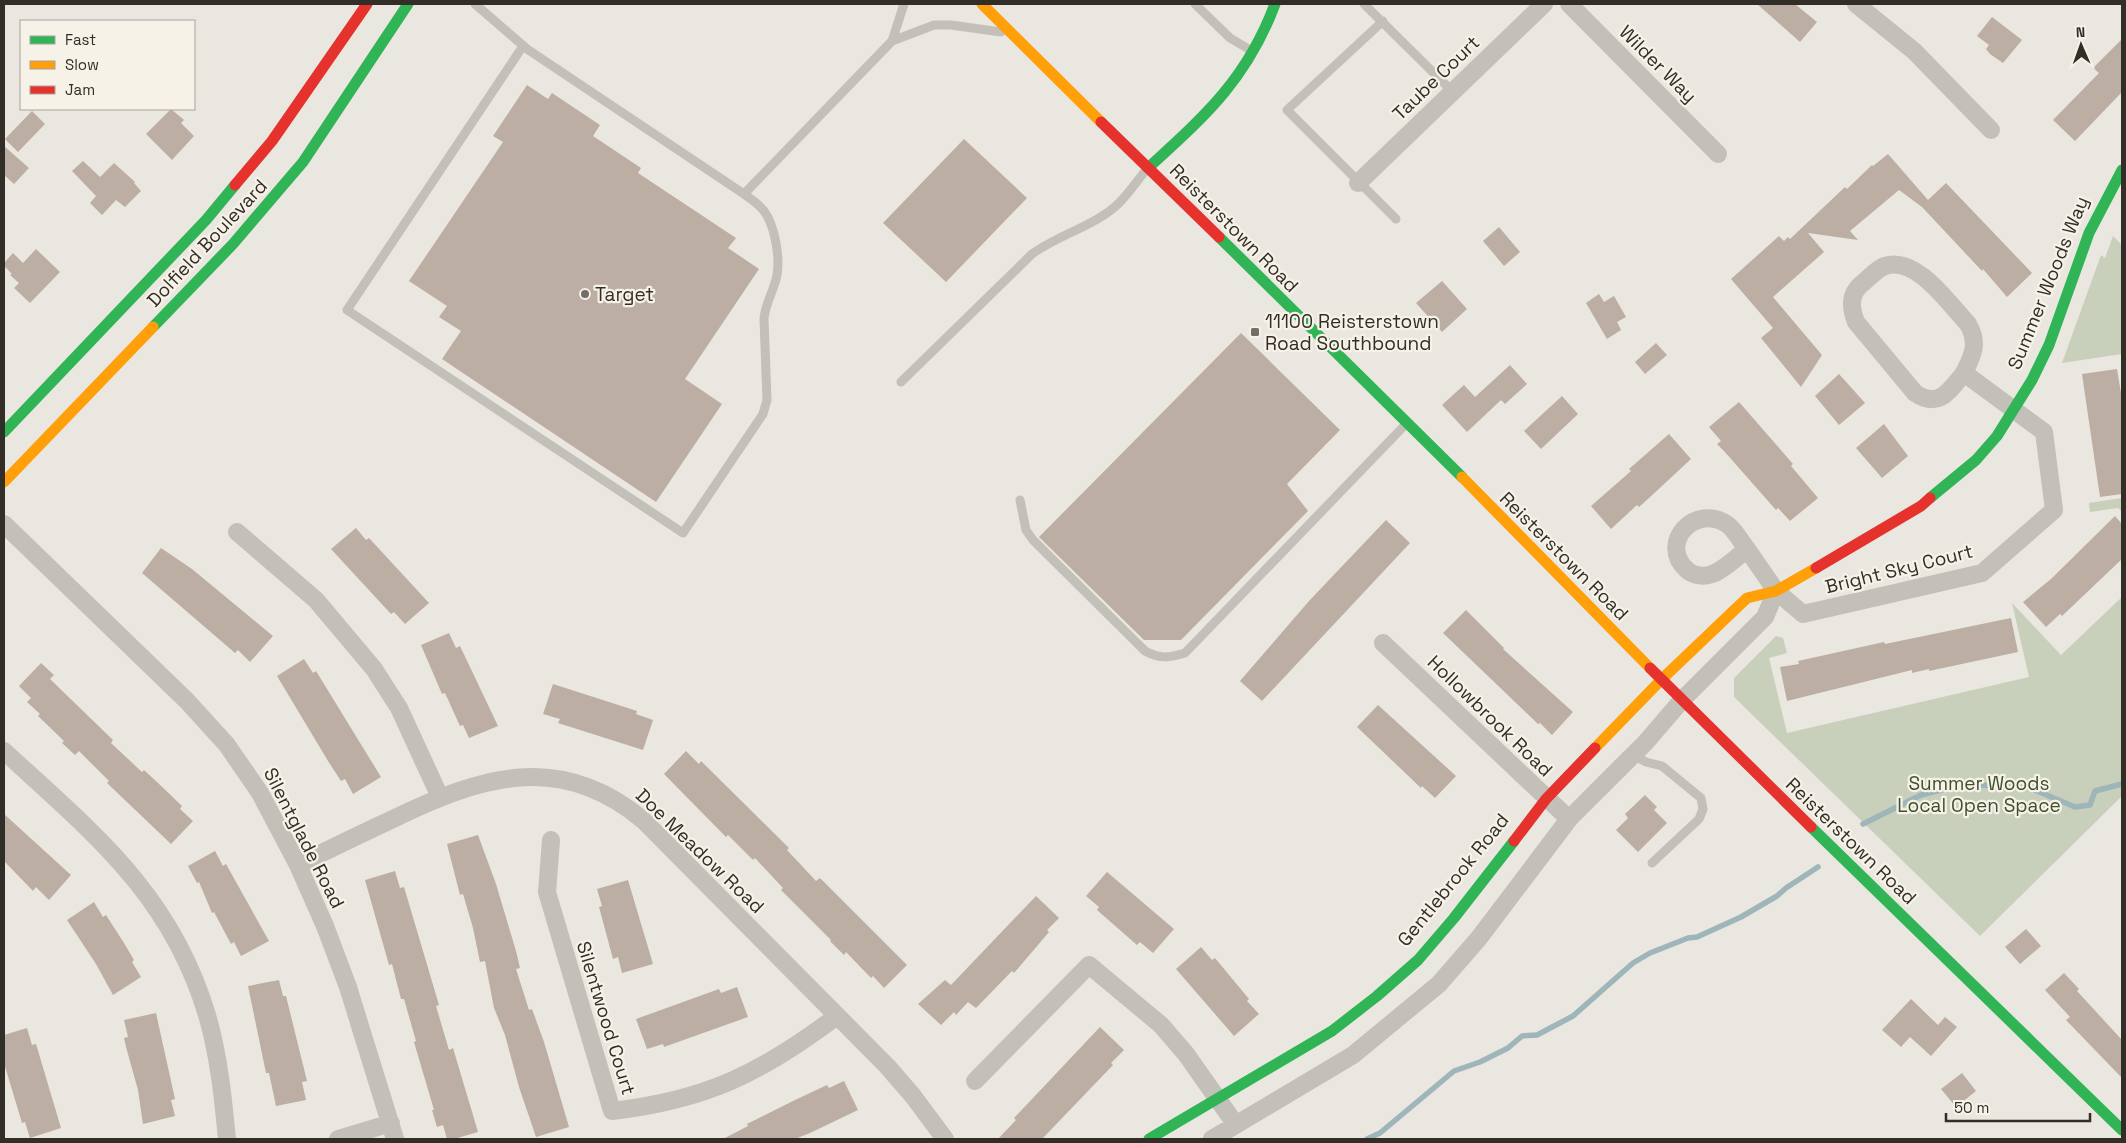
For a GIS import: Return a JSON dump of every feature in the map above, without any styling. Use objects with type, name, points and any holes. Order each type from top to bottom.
[{"type":"main road","name":"Dolfield Boulevard","points":[[4,432],[206,220],[272,141],[367,4]]},
{"type":"main road","name":"Dolfield Boulevard","points":[[4,482],[233,244],[270,202],[302,162],[408,4]]},
{"type":"main road","name":"Reisterstown Road","points":[[982,4],[1407,423],[1682,700],[2122,1130]]},
{"type":"main road","points":[[1148,168],[1196,123],[1226,90],[1254,52],[1275,4]]},
{"type":"main road","name":"Summer Woods Way","points":[[1662,679],[1747,598],[1776,591],[1921,506],[1976,460],[2015,410],[2049,345],[2089,233],[2122,170]]},
{"type":"main road","name":"Gentlebrook Road","points":[[1149,1139],[1332,1030],[1377,996],[1418,960],[1454,918],[1546,799],[1662,679]]},
{"type":"street","name":"Taube Court","points":[[1358,183],[1544,4]]},
{"type":"street","name":"Wilder Way","points":[[1569,4],[1718,154]]},
{"type":"street","points":[[1856,4],[1914,51],[1991,130]]},
{"type":"street","points":[[1907,265],[1918,271],[1968,324],[1974,333],[1976,341],[1974,350],[1964,373],[1946,395],[1936,399],[1925,400],[1915,393],[1856,322],[1851,300],[1856,288],[1884,266],[1907,265]]},
{"type":"street","points":[[1964,373],[2015,410]]},
{"type":"street","name":"Bright Sky Court","points":[[1776,591],[1803,614],[1982,573],[2054,510],[2044,432],[2015,410]]},
{"type":"street","name":"Silentglade Road","points":[[4,524],[187,701],[227,745],[260,792],[298,865],[325,926],[348,987],[393,1131]]},
{"type":"street","points":[[237,532],[316,600],[370,663],[399,708],[440,796]]},
{"type":"street","points":[[1212,1139],[1353,1055],[1439,984],[1479,938],[1569,819],[1633,755],[1682,700],[1765,617],[1776,591],[1747,549]]},
{"type":"street","name":"Hollowbrook Road","points":[[1383,643],[1569,819]]},
{"type":"street","points":[[4,751],[105,844],[156,905],[173,933],[187,959],[208,1017],[216,1051],[227,1139]]},
{"type":"street","name":"Doe Meadow Road","points":[[298,865],[440,796],[483,782],[522,777],[550,778],[575,782],[609,795],[623,803],[643,820],[837,1016],[903,1084],[945,1139]]},
{"type":"street","name":"Silentwood Court","points":[[551,840],[546,892],[612,1111],[655,1106],[691,1097],[723,1085],[769,1063],[837,1016]]},
{"type":"street","points":[[975,1081],[1089,965],[1161,1025],[1186,1054],[1236,1126]]},
{"type":"street","points":[[338,1139],[393,1131]]},
{"type":"lane","points":[[475,4],[523,46],[744,194],[765,212],[771,224],[778,273],[765,307],[767,400],[763,414],[683,533],[347,310],[523,46]]},
{"type":"lane","points":[[892,41],[904,4]]},
{"type":"lane","points":[[1195,4],[1230,38],[1254,52]]},
{"type":"lane","points":[[1364,4],[1452,91]]},
{"type":"lane","points":[[1382,21],[1286,110],[1396,219]]},
{"type":"lane","points":[[744,194],[892,41],[934,25],[951,25],[1010,33]]},
{"type":"lane","points":[[901,382],[1032,254],[1050,241],[1097,218],[1118,204],[1148,168]]},
{"type":"lane","points":[[1020,500],[1026,530],[1033,540],[1145,650],[1159,658],[1171,658],[1185,653],[1407,423]]},
{"type":"lane","points":[[1633,755],[1646,762],[1662,766],[1701,798],[1703,809],[1699,819],[1652,863]]},
{"type":"green space","points":[[2113,236],[2122,245],[2122,354],[2062,363],[2101,255],[2105,258]]},
{"type":"green space","points":[[2122,498],[2122,512],[2118,508],[2090,512],[2089,503]]},
{"type":"green space","name":"Summer Woods Local Open Space","points":[[2122,597],[2122,796],[1980,936],[1734,697],[1734,678],[1776,636],[1783,638],[1787,653],[1769,658],[1787,733],[2029,677],[2012,603],[2061,655]]},
{"type":"building","points":[[1757,4],[1795,4],[1817,22],[1800,42]]},
{"type":"building","points":[[1992,17],[2022,40],[2003,63],[1990,54],[1986,49],[1989,45],[1977,36]]},
{"type":"building","points":[[2122,39],[2122,92],[2075,141],[2053,120],[2099,73],[2093,68]]},
{"type":"building","name":"Target","points":[[527,85],[548,99],[552,93],[600,125],[593,136],[641,168],[638,173],[736,238],[728,248],[759,269],[685,379],[722,404],[656,502],[442,359],[461,331],[439,317],[447,306],[409,281],[503,142],[493,136]]},
{"type":"building","points":[[172,110],[184,120],[181,123],[194,136],[172,160],[146,134]]},
{"type":"building","points":[[32,111],[45,124],[18,152],[5,139]]},
{"type":"building","points":[[964,139],[1027,198],[946,282],[883,223]]},
{"type":"building","points":[[4,146],[29,168],[14,184],[4,175]]},
{"type":"building","points":[[1888,154],[1928,200],[1946,183],[2032,273],[2007,297],[1983,269],[1982,271],[1922,207],[1899,190],[1850,231],[1858,240],[1808,233],[1824,252],[1773,297],[1822,355],[1801,387],[1761,338],[1773,328],[1731,279],[1779,236],[1784,241],[1788,237],[1790,239],[1845,187],[1847,189],[1872,165]]},
{"type":"building","points":[[83,161],[100,177],[114,163],[135,182],[141,191],[125,207],[116,200],[102,215],[90,203],[96,196],[72,171]]},
{"type":"building","points":[[1499,227],[1520,252],[1504,266],[1483,241]]},
{"type":"building","points":[[36,249],[60,272],[30,303],[14,288],[19,283],[10,275],[12,274],[4,266],[4,263],[13,253],[23,263]]},
{"type":"building","points":[[1442,281],[1467,309],[1442,332],[1416,303]]},
{"type":"building","points":[[1599,294],[1604,302],[1614,296],[1626,317],[1617,322],[1621,330],[1607,339],[1586,303]]},
{"type":"building","points":[[1241,333],[1340,430],[1287,484],[1308,511],[1181,640],[1144,640],[1039,537]]},
{"type":"building","points":[[1656,343],[1667,355],[1645,374],[1635,362]]},
{"type":"building","points":[[1510,365],[1527,384],[1505,404],[1501,400],[1467,432],[1442,405],[1464,385],[1475,397]]},
{"type":"building","points":[[2117,369],[2122,399],[2122,494],[2100,497],[2082,374]]},
{"type":"building","points":[[1839,374],[1865,403],[1839,425],[1815,396]]},
{"type":"building","points":[[1562,396],[1578,414],[1541,449],[1524,431]]},
{"type":"building","points":[[1739,402],[1793,464],[1791,466],[1818,498],[1790,521],[1778,508],[1776,510],[1717,444],[1721,441],[1709,427]]},
{"type":"building","points":[[1884,424],[1908,456],[1882,478],[1856,448]]},
{"type":"building","points":[[1669,434],[1691,459],[1639,507],[1637,505],[1611,529],[1591,506]]},
{"type":"building","points":[[2115,516],[2122,524],[2122,559],[2062,616],[2060,614],[2046,627],[2023,602],[2051,579]]},
{"type":"building","points":[[1386,520],[1410,543],[1262,701],[1240,681],[1309,601]]},
{"type":"building","points":[[356,528],[366,540],[369,538],[429,603],[405,624],[394,612],[391,614],[331,549]]},
{"type":"building","points":[[161,548],[192,569],[273,636],[250,662],[238,650],[235,653],[142,573]]},
{"type":"building","points":[[1466,610],[1503,649],[1573,712],[1552,735],[1540,723],[1538,724],[1443,633]]},
{"type":"building","points":[[2011,618],[2018,652],[1929,671],[1929,669],[1912,673],[1912,670],[1787,701],[1780,667],[1799,664],[1798,661],[1884,642],[1885,644]]},
{"type":"building","points":[[449,633],[456,648],[460,646],[498,726],[469,738],[463,725],[460,726],[445,693],[442,694],[421,645]]},
{"type":"building","points":[[304,659],[313,673],[316,671],[381,777],[353,794],[345,779],[341,781],[328,761],[277,676]]},
{"type":"building","points":[[41,663],[54,675],[50,679],[113,740],[111,743],[142,772],[144,770],[157,782],[182,806],[180,809],[193,821],[171,844],[107,783],[109,781],[79,751],[75,755],[62,743],[64,741],[38,716],[40,714],[27,702],[31,698],[19,686]]},
{"type":"building","points":[[553,684],[637,711],[636,714],[653,720],[643,750],[558,723],[560,719],[543,714]]},
{"type":"building","points":[[1378,705],[1456,776],[1435,798],[1422,786],[1421,788],[1357,727]]},
{"type":"building","points":[[686,751],[699,764],[701,761],[789,848],[787,850],[816,881],[820,878],[907,965],[884,988],[873,976],[871,978],[846,952],[844,955],[781,890],[783,888],[755,858],[753,860],[728,835],[726,837],[664,774]]},
{"type":"building","points":[[1645,795],[1657,807],[1654,810],[1667,823],[1638,852],[1616,830],[1628,818],[1625,814]]},
{"type":"building","points":[[4,814],[71,875],[49,900],[36,887],[33,891],[4,861]]},
{"type":"building","points":[[478,835],[496,884],[516,951],[520,968],[516,969],[529,1010],[532,1009],[544,1042],[569,1127],[536,1137],[519,1087],[505,1035],[494,1008],[485,961],[480,962],[473,928],[463,894],[460,895],[447,844]]},
{"type":"building","points":[[215,851],[223,866],[226,864],[269,941],[241,956],[234,942],[231,944],[214,912],[212,913],[199,882],[197,883],[188,866]]},
{"type":"building","points":[[395,871],[400,888],[404,887],[439,1005],[436,1006],[449,1050],[453,1048],[478,1132],[454,1139],[447,1139],[443,1125],[437,1127],[404,999],[401,999],[392,964],[389,965],[365,880]]},
{"type":"building","points":[[1107,872],[1174,929],[1153,953],[1140,942],[1137,945],[1097,910],[1099,907],[1086,896]]},
{"type":"building","points":[[628,880],[653,964],[622,973],[618,957],[613,959],[599,907],[602,906],[597,889]]},
{"type":"building","points":[[1036,896],[1059,918],[1047,930],[1049,932],[1014,973],[1012,971],[976,1008],[968,1002],[956,1015],[954,1012],[941,1025],[918,1004],[945,980],[951,985]]},
{"type":"building","points":[[94,902],[103,917],[106,915],[124,943],[141,977],[113,995],[96,964],[67,920]]},
{"type":"building","points":[[2026,929],[2041,946],[2020,964],[2005,947]]},
{"type":"building","points":[[1201,947],[1212,960],[1215,958],[1259,1014],[1234,1036],[1176,969]]},
{"type":"building","points":[[2064,973],[2079,989],[2077,991],[2122,1040],[2122,1078],[2066,1020],[2070,1017],[2045,990]]},
{"type":"building","points":[[279,980],[283,996],[286,996],[307,1081],[302,1082],[306,1100],[276,1106],[269,1073],[266,1073],[248,986]]},
{"type":"building","points":[[737,987],[748,1017],[664,1047],[663,1044],[647,1049],[636,1019],[719,989],[721,993]]},
{"type":"building","points":[[1911,999],[1938,1025],[1945,1017],[1957,1027],[1931,1056],[1910,1037],[1901,1047],[1882,1030]]},
{"type":"building","points":[[156,1013],[175,1099],[171,1100],[175,1116],[143,1124],[138,1090],[124,1038],[128,1037],[124,1020]]},
{"type":"building","points":[[1100,1027],[1124,1050],[1111,1063],[1113,1065],[1042,1139],[998,1139],[1016,1120],[1014,1118]]},
{"type":"building","points":[[27,1028],[32,1045],[36,1044],[61,1128],[30,1138],[25,1122],[22,1123],[4,1063],[4,1035]]},
{"type":"building","points":[[1962,1073],[1976,1091],[1956,1107],[1941,1089]]},
{"type":"building","points":[[844,1081],[858,1110],[795,1139],[723,1139],[748,1126],[747,1124],[795,1100],[827,1085],[829,1088]]},
{"type":"waterway","points":[[1863,824],[1921,795],[1965,784],[2030,788],[2075,807],[2090,805],[2095,791],[2122,784]]},
{"type":"waterway","points":[[1367,1139],[1380,1133],[1454,1071],[1480,1062],[1508,1048],[1522,1036],[1537,1035],[1573,1016],[1633,963],[1650,953],[1688,938],[1697,937],[1741,917],[1777,896],[1818,867]]},
{"type":"traffic: fast","points":[[153,327],[233,244],[303,162],[408,4]]},
{"type":"traffic: fast","points":[[1148,168],[1206,113],[1238,75],[1252,54],[1275,4]]},
{"type":"traffic: fast","points":[[1930,498],[1976,460],[1997,436],[2032,380],[2049,345],[2089,233],[2122,170]]},
{"type":"traffic: fast","points":[[4,432],[206,220],[235,185]]},
{"type":"traffic: fast","points":[[1219,237],[1462,477]]},
{"type":"traffic: fast","points":[[1811,827],[2122,1130]]},
{"type":"traffic: fast","points":[[1149,1139],[1332,1031],[1377,996],[1418,960],[1454,918],[1514,841]]},
{"type":"traffic: slow","points":[[982,4],[1101,122]]},
{"type":"traffic: slow","points":[[4,482],[153,327]]},
{"type":"traffic: slow","points":[[1462,477],[1650,668]]},
{"type":"traffic: slow","points":[[1595,748],[1662,679],[1747,598],[1776,591],[1816,568]]},
{"type":"traffic: jam","points":[[235,185],[272,141],[367,4]]},
{"type":"traffic: jam","points":[[1101,122],[1219,237]]},
{"type":"traffic: jam","points":[[1816,568],[1921,506],[1930,498]]},
{"type":"traffic: jam","points":[[1650,668],[1811,827]]},
{"type":"traffic: jam","points":[[1514,841],[1546,799],[1595,748]]},
{"type":"place","name":"Target","points":[[585,294]]},
{"type":"place","name":"11100 Reisterstown Road Southbound","points":[[1255,332]]}]
